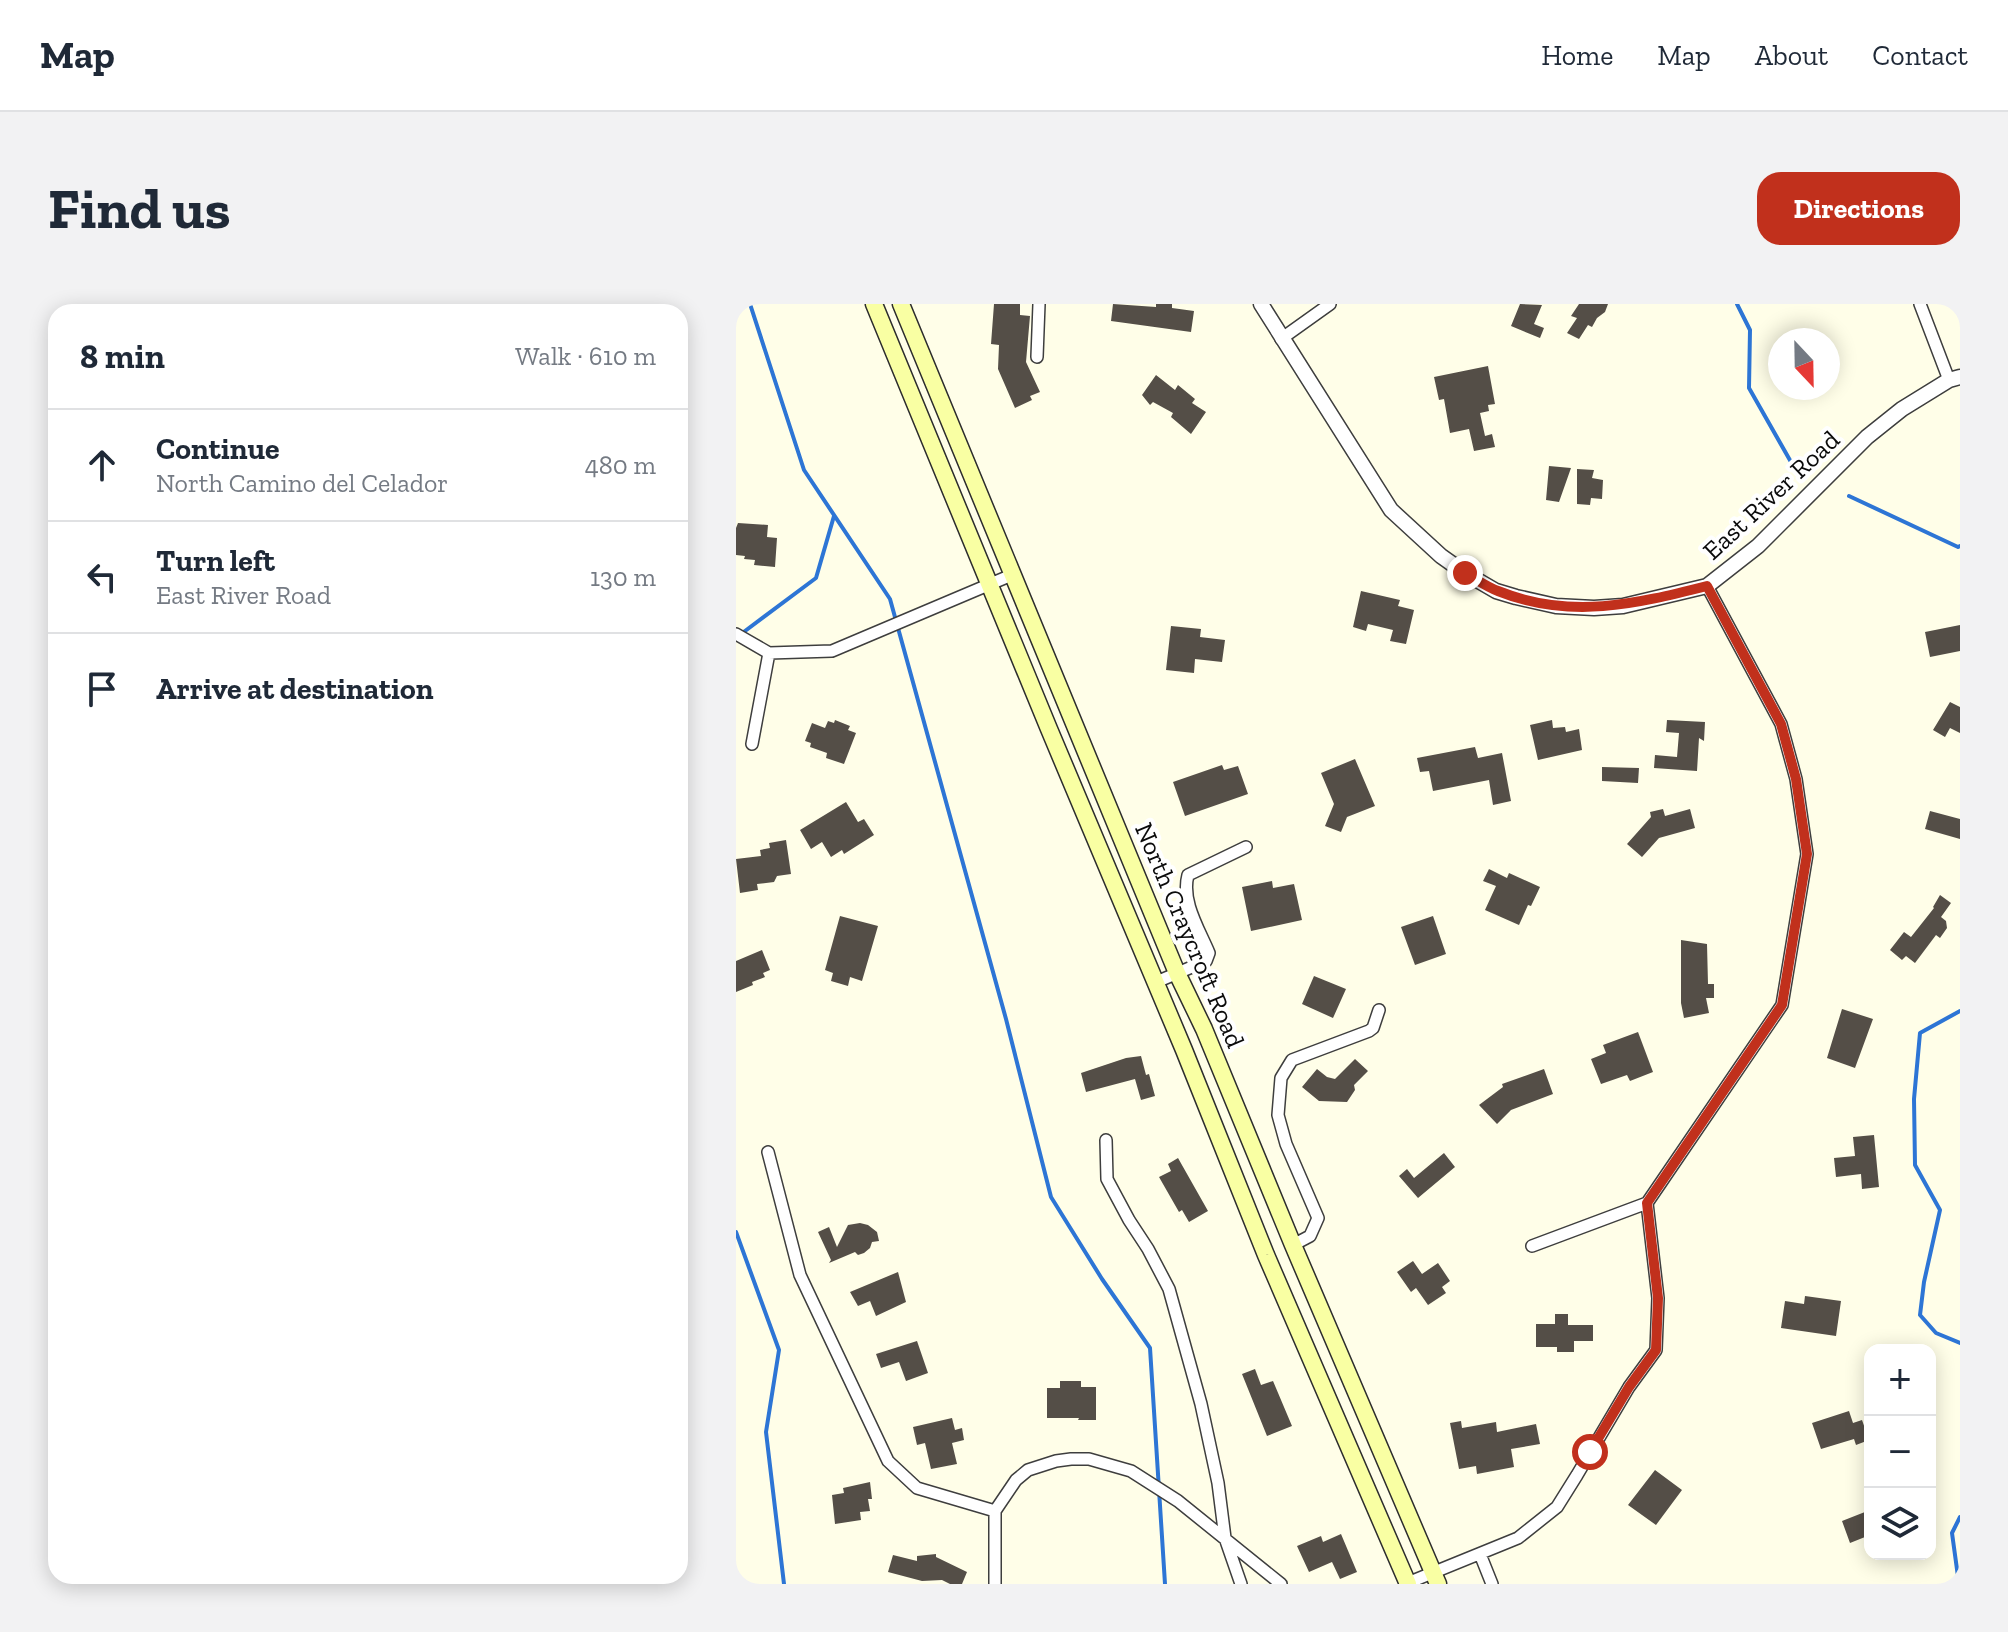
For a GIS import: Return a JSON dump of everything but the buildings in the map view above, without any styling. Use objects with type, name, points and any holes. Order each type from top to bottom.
[{"type":"main road","name":"North Craycroft Road","points":[[901,304],[1177,973],[1204,1029],[1435,1578]]},
{"type":"main road","name":"North Craycroft Road","points":[[876,305],[1266,1255],[1407,1584]]},
{"type":"street","points":[[1037,357],[1039,304]]},
{"type":"street","name":"East River Road","points":[[1261,304],[1391,510],[1441,556],[1465,573],[1496,591],[1556,606],[1623,606],[1707,586],[1758,546],[1867,437],[1902,409],[1954,378]]},
{"type":"street","points":[[1281,339],[1330,304]]},
{"type":"street","points":[[1920,304],[1954,378]]},
{"type":"street","points":[[736,634],[769,653],[832,651],[1014,574]]},
{"type":"street","points":[[1532,1246],[1647,1203],[1782,1005],[1807,854],[1796,779],[1781,724],[1707,586]]},
{"type":"street","points":[[752,744],[769,653]]},
{"type":"street","points":[[1154,983],[1206,961],[1209,953],[1188,902],[1185,886],[1188,875],[1246,847]]},
{"type":"street","points":[[1293,1245],[1310,1236],[1318,1218],[1286,1144],[1278,1115],[1281,1078],[1292,1060],[1369,1031],[1379,1010]]},
{"type":"street","points":[[1106,1140],[1107,1179],[1169,1289],[1201,1404],[1218,1483],[1225,1538],[1241,1584]]},
{"type":"street","points":[[768,1152],[800,1275],[888,1461],[917,1488],[995,1511]]},
{"type":"street","points":[[1407,1584],[1435,1578],[1518,1538],[1557,1507],[1629,1387],[1656,1350],[1658,1298],[1647,1203]]},
{"type":"street","points":[[995,1584],[995,1511],[1016,1480],[1028,1470],[1056,1461],[1089,1459],[1131,1471],[1178,1501],[1281,1584]]},
{"type":"street","points":[[1480,1554],[1492,1584]]},
{"type":"waterway","points":[[750,304],[804,470],[890,599],[1006,1019],[1051,1197],[1150,1348],[1165,1584]]},
{"type":"waterway","points":[[1737,304],[1750,330],[1749,388],[1791,462],[1809,472]]},
{"type":"waterway","points":[[1849,496],[1960,546]]},
{"type":"waterway","points":[[741,634],[816,578],[834,516]]},
{"type":"waterway","points":[[1960,1011],[1920,1033],[1914,1099],[1915,1165],[1940,1210],[1920,1315],[1936,1333],[1960,1343]]},
{"type":"waterway","points":[[736,1232],[779,1350],[766,1432],[784,1584]]},
{"type":"waterway","points":[[1959,1584],[1952,1533],[1960,1517]]},
{"type":"route","points":[[1465,573],[1496,591],[1556,606],[1623,606],[1707,586],[1781,724],[1796,779],[1807,854],[1782,1005],[1647,1203],[1658,1298],[1656,1350],[1629,1387],[1590,1452]]}]
